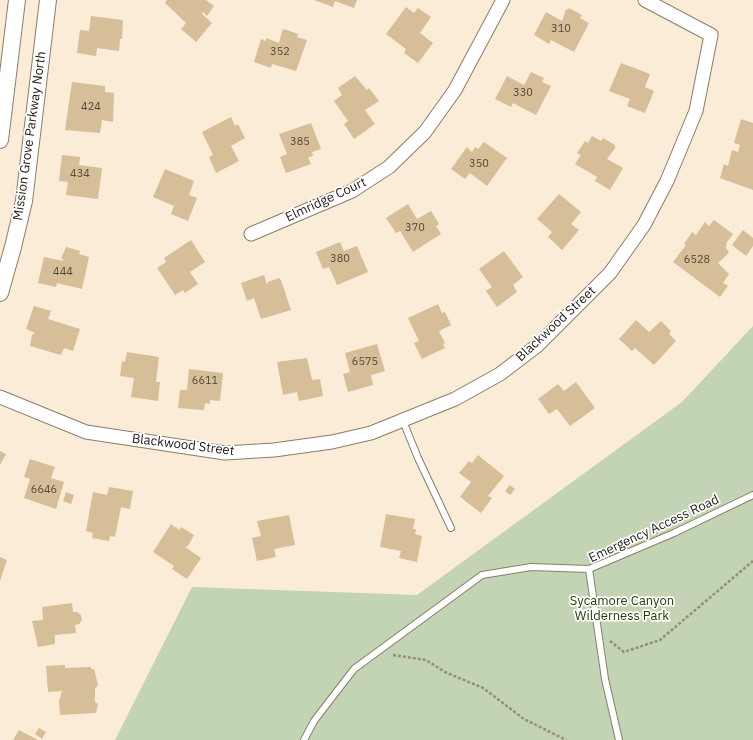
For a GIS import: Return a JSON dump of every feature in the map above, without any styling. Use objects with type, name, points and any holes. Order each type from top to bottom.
[{"type":"street","points":[[0,140],[17,0]]},
{"type":"street","name":"Mission Grove Parkway North","points":[[0,293],[24,200],[48,0]]},
{"type":"street","name":"Elmridge Court","points":[[251,234],[352,191],[389,167],[425,132],[455,90],[503,0]]},
{"type":"street","name":"Blackwood Street","points":[[0,397],[86,432],[225,453],[274,450],[332,442],[371,433],[404,421],[455,399],[500,374],[538,344],[610,273],[644,225],[667,181],[696,111],[711,36],[645,0]]},
{"type":"lane","points":[[404,421],[418,458],[451,528]]},
{"type":"lane","name":"Emergency Access Road","points":[[619,740],[605,679],[589,569],[674,533],[753,495]]},
{"type":"lane","points":[[304,740],[314,721],[354,669],[482,575],[531,567],[589,569]]},
{"type":"path","points":[[598,631],[624,652],[660,640],[753,561]]},
{"type":"path","points":[[379,650],[396,656],[426,660],[445,672],[483,688],[524,719],[566,740]]},
{"type":"green space","name":"Sycamore Canyon Wilderness Park","points":[[753,326],[753,740],[115,740],[192,587],[417,595],[682,402]]},
{"type":"building","points":[[167,0],[206,0],[214,6],[207,16],[203,12],[202,14],[212,23],[196,42],[181,29],[186,23],[165,3]]},
{"type":"building","points":[[314,0],[357,0],[354,8],[335,1],[333,7]]},
{"type":"building","points":[[406,7],[414,13],[418,8],[431,17],[420,33],[433,43],[418,63],[404,53],[406,49],[386,34]]},
{"type":"building","points":[[569,8],[582,15],[580,18],[589,23],[574,52],[551,40],[549,44],[534,35],[546,12],[562,21],[566,9],[568,10]]},
{"type":"building","points":[[91,16],[123,20],[122,39],[120,39],[119,51],[97,48],[96,56],[77,53],[80,30],[89,31]]},
{"type":"building","points":[[284,29],[298,34],[297,37],[307,40],[296,71],[272,64],[271,68],[254,62],[261,39],[266,41],[266,38],[279,43],[282,31]]},
{"type":"building","points":[[621,63],[650,74],[645,87],[654,91],[645,113],[627,106],[630,99],[609,91]]},
{"type":"building","points":[[531,72],[544,78],[542,82],[551,86],[536,115],[513,103],[511,107],[495,99],[507,76],[524,85]]},
{"type":"building","points":[[355,76],[367,90],[369,88],[379,101],[365,110],[375,124],[354,139],[344,124],[348,121],[334,101],[342,95],[338,88]]},
{"type":"building","points":[[72,82],[105,86],[105,92],[114,93],[113,122],[102,120],[100,133],[65,130]]},
{"type":"building","points":[[231,117],[235,126],[238,124],[245,138],[231,146],[239,161],[216,173],[209,157],[213,155],[202,132]]},
{"type":"building","points":[[741,119],[753,123],[753,190],[720,178],[724,164],[728,166],[732,150],[738,152],[740,145],[734,143]]},
{"type":"building","points":[[311,123],[321,149],[312,152],[313,156],[308,157],[311,164],[286,173],[280,157],[287,154],[279,134]]},
{"type":"building","points":[[592,136],[601,141],[603,138],[615,145],[615,148],[607,159],[623,168],[610,190],[595,181],[597,177],[575,164],[581,155],[577,153],[585,141],[588,143]]},
{"type":"building","points":[[484,142],[507,158],[487,186],[470,173],[465,179],[451,169],[467,147],[472,152],[475,147],[478,149]]},
{"type":"building","points":[[62,155],[80,157],[79,165],[102,168],[98,199],[66,195],[68,182],[59,181]]},
{"type":"building","points":[[165,169],[194,181],[189,195],[197,198],[188,221],[171,214],[174,206],[153,197]]},
{"type":"building","points":[[559,194],[581,212],[571,224],[579,230],[562,250],[548,237],[552,232],[537,219]]},
{"type":"building","points":[[408,204],[417,219],[431,211],[439,224],[436,226],[441,234],[413,252],[400,231],[396,233],[386,218]]},
{"type":"building","points":[[714,220],[733,234],[727,242],[726,248],[729,253],[718,263],[729,274],[723,283],[728,286],[720,297],[673,262],[686,245],[684,244],[692,232],[696,235],[705,222],[709,226]]},
{"type":"building","points":[[743,230],[753,238],[753,246],[746,256],[732,245]]},
{"type":"building","points":[[191,240],[205,262],[190,272],[198,284],[185,293],[183,290],[175,295],[157,268],[166,262],[164,258]]},
{"type":"building","points":[[340,242],[344,251],[357,246],[368,272],[337,285],[329,267],[323,269],[316,252]]},
{"type":"building","points":[[66,247],[80,251],[79,254],[89,257],[82,289],[57,283],[56,287],[38,283],[44,257],[63,261],[63,259],[61,259]]},
{"type":"building","points":[[504,251],[523,277],[513,285],[517,292],[497,307],[486,291],[492,287],[479,269]]},
{"type":"building","points":[[264,275],[267,285],[268,282],[279,278],[281,280],[291,310],[261,319],[254,298],[247,301],[241,283]]},
{"type":"building","points":[[438,304],[442,313],[445,312],[451,325],[439,331],[445,343],[443,344],[445,348],[422,359],[414,343],[419,341],[408,318]]},
{"type":"building","points":[[34,306],[51,311],[48,319],[80,329],[73,351],[64,348],[61,355],[30,346],[32,335],[35,333],[26,329]]},
{"type":"building","points":[[636,320],[649,332],[661,321],[671,331],[669,334],[676,341],[654,365],[635,348],[632,351],[619,339]]},
{"type":"building","points":[[377,344],[385,371],[371,375],[373,385],[348,392],[343,374],[350,372],[345,353]]},
{"type":"building","points":[[127,352],[159,357],[156,382],[160,382],[158,401],[131,397],[134,378],[120,376],[122,361],[125,362]]},
{"type":"building","points":[[307,358],[312,380],[320,379],[323,396],[299,401],[297,392],[283,395],[277,362]]},
{"type":"building","points":[[189,369],[223,373],[220,401],[210,400],[210,404],[205,403],[204,410],[178,408],[180,390],[187,390]]},
{"type":"building","points":[[576,382],[595,408],[570,426],[557,409],[549,414],[538,399],[558,384],[564,391]]},
{"type":"building","points":[[0,451],[6,454],[0,465]]},
{"type":"building","points":[[478,455],[504,476],[488,496],[492,498],[481,513],[460,497],[471,482],[459,473],[469,461],[472,463]]},
{"type":"building","points":[[30,459],[55,467],[51,478],[64,482],[56,509],[24,498],[30,479],[24,477]]},
{"type":"building","points":[[510,485],[515,489],[510,495],[505,491]]},
{"type":"building","points":[[109,487],[133,491],[130,509],[121,507],[115,537],[110,536],[109,541],[92,538],[93,533],[86,531],[93,492],[107,495]]},
{"type":"building","points":[[66,492],[74,495],[71,504],[63,501]]},
{"type":"building","points":[[386,514],[415,519],[413,529],[416,529],[415,534],[422,536],[417,562],[399,558],[401,551],[380,547]]},
{"type":"building","points":[[289,515],[295,545],[274,549],[276,557],[257,561],[252,538],[261,536],[257,521]]},
{"type":"building","points":[[171,524],[179,530],[181,527],[194,535],[188,546],[185,547],[201,558],[187,579],[172,569],[174,566],[153,552]]},
{"type":"building","points":[[0,557],[7,560],[0,581]]},
{"type":"building","points":[[72,603],[73,612],[77,612],[81,615],[82,620],[79,624],[75,625],[76,633],[55,635],[55,644],[38,647],[32,621],[43,620],[42,607]]},
{"type":"building","points":[[65,665],[65,668],[91,667],[91,669],[94,669],[98,685],[95,689],[95,702],[98,704],[96,713],[60,715],[59,701],[62,691],[48,692],[46,666]]},
{"type":"building","points":[[39,728],[46,732],[42,739],[35,734]]},
{"type":"building","points":[[19,730],[38,740],[13,740]]}]
